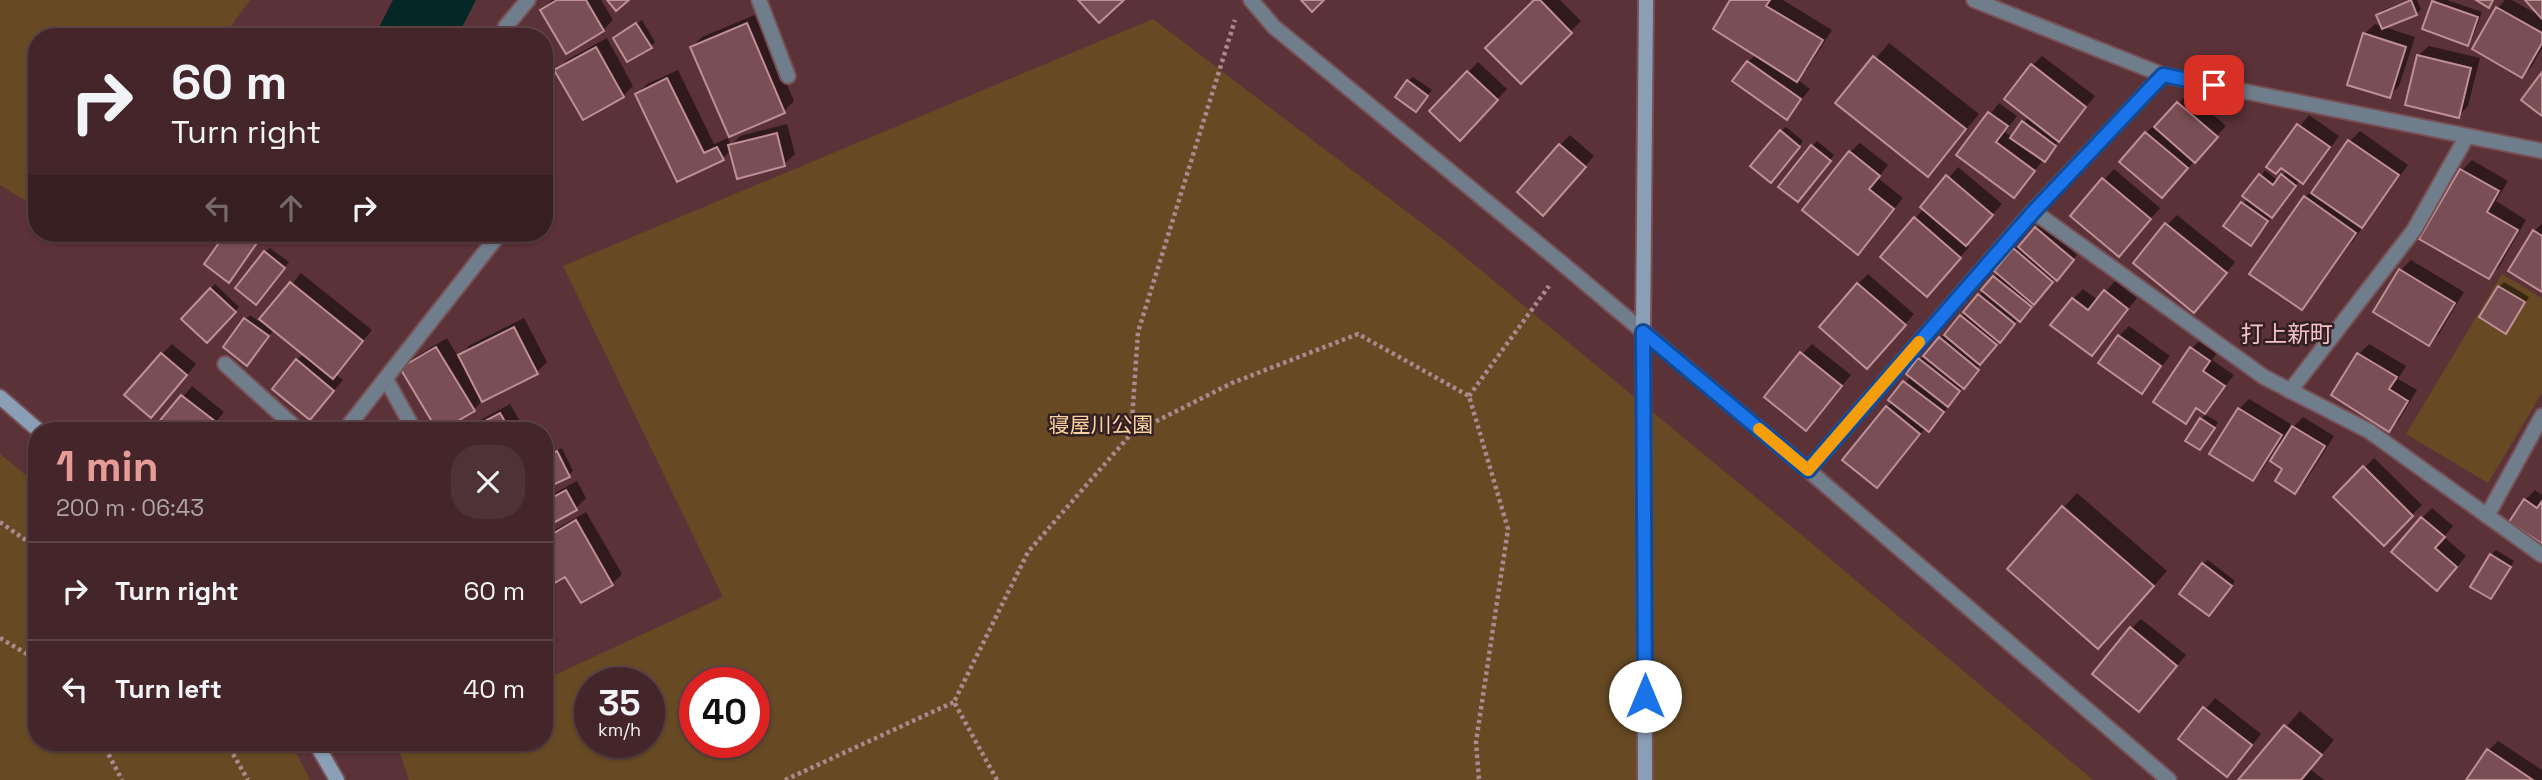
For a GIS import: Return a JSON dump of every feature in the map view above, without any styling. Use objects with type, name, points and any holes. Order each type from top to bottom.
[{"type":"street","points":[[505,28],[528,0]]},
{"type":"street","points":[[759,0],[788,76]]},
{"type":"street","points":[[1251,0],[1274,27],[1808,470],[2169,780]]},
{"type":"street","points":[[1645,780],[1643,332],[1646,0]]},
{"type":"street","points":[[1974,0],[2163,75],[2542,151]]},
{"type":"street","points":[[1808,470],[2034,211],[2163,75]]},
{"type":"street","points":[[2290,391],[2414,230],[2467,136]]},
{"type":"street","points":[[2034,211],[2263,377],[2369,431],[2542,555]]},
{"type":"street","points":[[351,422],[493,242]]},
{"type":"street","points":[[225,364],[289,422]]},
{"type":"street","points":[[386,379],[410,422]]},
{"type":"street","points":[[0,397],[29,422]]},
{"type":"street","points":[[2487,516],[2542,416]]},
{"type":"street","points":[[320,751],[337,780]]},
{"type":"path","points":[[1131,435],[1138,332],[1237,13]]},
{"type":"path","points":[[1469,396],[1564,265]]},
{"type":"path","points":[[785,780],[954,702],[1028,552],[1131,435],[1232,383],[1358,334],[1469,396],[1508,528],[1476,742],[1479,780]]},
{"type":"path","points":[[0,522],[28,542]]},
{"type":"path","points":[[0,638],[28,655]]},
{"type":"path","points":[[954,702],[997,780]]},
{"type":"path","points":[[108,751],[122,780]]},
{"type":"path","points":[[231,751],[248,780]]},
{"type":"green space","points":[[0,0],[250,0],[230,28],[28,28],[28,202],[0,185]]},
{"type":"green space","name":"寝屋川公園","points":[[1153,19],[1448,243],[2093,780],[409,780],[399,751],[553,751],[553,676],[723,597],[563,266]]},
{"type":"green space","points":[[2502,274],[2542,298],[2542,393],[2488,483],[2406,434]]},
{"type":"green space","points":[[0,454],[28,477],[28,751],[294,751],[310,780],[0,780]]},
{"type":"water","points":[[393,0],[476,0],[462,28],[379,28]]},
{"type":"building","points":[[557,0],[586,0],[604,31],[566,54],[540,10]]},
{"type":"building","points":[[607,0],[629,0],[616,11]]},
{"type":"building","points":[[1078,0],[1124,0],[1099,23]]},
{"type":"building","points":[[1301,0],[1324,0],[1312,12]]},
{"type":"building","points":[[1534,0],[1540,0],[1572,33],[1521,84],[1485,48]]},
{"type":"building","points":[[1730,0],[1770,0],[1766,6],[1823,40],[1797,82],[1713,29]]},
{"type":"building","points":[[2411,0],[2417,15],[2382,29],[2376,15]]},
{"type":"building","points":[[2476,0],[2493,0],[2489,8]]},
{"type":"building","points":[[2525,0],[2542,0],[2542,19]]},
{"type":"building","points":[[2432,1],[2478,17],[2468,46],[2422,29]]},
{"type":"building","points":[[2496,7],[2542,33],[2542,43],[2522,78],[2472,49]]},
{"type":"building","points":[[636,23],[652,48],[627,62],[613,38]]},
{"type":"building","points":[[747,23],[785,113],[729,137],[690,47]]},
{"type":"building","points":[[2363,33],[2406,47],[2390,98],[2347,85]]},
{"type":"building","points":[[596,47],[624,97],[583,120],[554,70]]},
{"type":"building","points":[[2417,55],[2471,68],[2459,118],[2405,105]]},
{"type":"building","points":[[1873,56],[1966,129],[1928,177],[1835,103]]},
{"type":"building","points":[[1747,61],[1801,99],[1787,120],[1732,81]]},
{"type":"building","points":[[2031,64],[2086,107],[2059,142],[2004,99]]},
{"type":"building","points":[[1467,71],[1498,100],[1460,141],[1429,111]]},
{"type":"building","points":[[2542,72],[2542,116],[2521,100]]},
{"type":"building","points":[[667,78],[704,153],[717,147],[724,160],[677,182],[635,94]]},
{"type":"building","points":[[1407,80],[1428,96],[1416,112],[1395,97]]},
{"type":"building","points":[[2177,102],[2218,137],[2195,163],[2154,127]]},
{"type":"building","points":[[1988,112],[2008,126],[1996,142],[2035,171],[2014,198],[1956,155]]},
{"type":"building","points":[[2022,121],[2056,146],[2045,162],[2010,138]]},
{"type":"building","points":[[2297,124],[2330,147],[2303,184],[2281,168],[2276,174],[2266,167]]},
{"type":"building","points":[[1780,130],[1800,147],[1771,183],[1750,166]]},
{"type":"building","points":[[2145,132],[2188,168],[2162,198],[2119,162]]},
{"type":"building","points":[[777,133],[785,166],[737,179],[728,145]]},
{"type":"building","points":[[2348,140],[2399,175],[2362,228],[2311,193]]},
{"type":"building","points":[[1559,144],[1586,167],[1543,216],[1517,192]]},
{"type":"building","points":[[1811,145],[1831,161],[1798,202],[1778,187]]},
{"type":"building","points":[[1849,151],[1880,176],[1869,189],[1894,209],[1858,255],[1802,210]]},
{"type":"building","points":[[2460,169],[2499,191],[2487,212],[2518,230],[2489,279],[2419,239]]},
{"type":"building","points":[[2259,174],[2273,185],[2281,174],[2296,186],[2272,218],[2242,196]]},
{"type":"building","points":[[1946,175],[1993,215],[1966,246],[1920,207]]},
{"type":"building","points":[[2102,178],[2151,219],[2119,257],[2070,216]]},
{"type":"building","points":[[2304,196],[2356,233],[2302,310],[2249,274]]},
{"type":"building","points":[[2241,202],[2268,221],[2251,246],[2223,226]]},
{"type":"building","points":[[1914,217],[1961,258],[1927,297],[1880,257]]},
{"type":"building","points":[[2165,223],[2227,273],[2194,313],[2133,263]]},
{"type":"building","points":[[2035,227],[2074,260],[2057,281],[2018,247]]},
{"type":"building","points":[[2533,230],[2542,236],[2542,292],[2508,271]]},
{"type":"building","points":[[220,242],[258,242],[229,283],[204,264]]},
{"type":"building","points":[[2013,248],[2053,282],[2034,305],[1994,271]]},
{"type":"building","points":[[264,251],[285,268],[256,305],[235,288]]},
{"type":"building","points":[[2399,269],[2455,303],[2429,346],[2373,312]]},
{"type":"building","points":[[1993,276],[2032,307],[2020,322],[1981,290]]},
{"type":"building","points":[[290,282],[363,341],[333,379],[259,319]]},
{"type":"building","points":[[1857,283],[1906,325],[1867,369],[1819,327]]},
{"type":"building","points":[[2498,286],[2525,302],[2506,334],[2479,317]]},
{"type":"building","points":[[210,288],[236,312],[207,343],[181,319]]},
{"type":"building","points":[[2104,290],[2128,309],[2092,356],[2050,325],[2072,298],[2088,310]]},
{"type":"building","points":[[1978,294],[2015,324],[2000,343],[1963,312]]},
{"type":"building","points":[[1960,315],[1997,345],[1980,365],[1944,335]]},
{"type":"building","points":[[244,318],[269,336],[247,366],[223,347]]},
{"type":"building","points":[[514,327],[538,374],[482,402],[458,355]]},
{"type":"building","points":[[2118,335],[2161,366],[2142,394],[2098,363]]},
{"type":"building","points":[[1939,337],[1979,370],[1964,389],[1923,356]]},
{"type":"building","points":[[436,347],[475,411],[456,422],[432,422],[400,368]]},
{"type":"building","points":[[2190,347],[2210,361],[2203,371],[2225,386],[2205,414],[2196,408],[2186,424],[2153,402]]},
{"type":"building","points":[[1800,352],[1842,386],[1806,431],[1764,397]]},
{"type":"building","points":[[161,353],[187,375],[151,418],[124,395]]},
{"type":"building","points":[[2357,353],[2397,377],[2389,389],[2408,401],[2389,432],[2331,395]]},
{"type":"building","points":[[1918,358],[1960,391],[1948,407],[1906,374]]},
{"type":"building","points":[[296,359],[334,391],[310,420],[272,389]]},
{"type":"building","points":[[1903,381],[1944,412],[1929,432],[1888,400]]},
{"type":"building","points":[[181,395],[216,422],[159,422]]},
{"type":"building","points":[[1886,406],[1920,434],[1877,488],[1842,460]]},
{"type":"building","points":[[2238,408],[2282,435],[2253,481],[2209,454]]},
{"type":"building","points":[[500,413],[505,422],[483,422]]},
{"type":"building","points":[[2200,418],[2215,428],[2200,450],[2185,441]]},
{"type":"building","points":[[2292,426],[2325,446],[2295,494],[2275,481],[2282,469],[2270,461]]},
{"type":"building","points":[[557,451],[570,477],[553,485],[553,453]]},
{"type":"building","points":[[2363,466],[2413,516],[2384,546],[2333,497]]},
{"type":"building","points":[[566,490],[577,510],[553,523],[553,497]]},
{"type":"building","points":[[2524,499],[2537,508],[2542,501],[2542,544],[2509,522]]},
{"type":"building","points":[[2062,506],[2154,586],[2098,649],[2007,569]]},
{"type":"building","points":[[2421,517],[2445,537],[2435,548],[2457,567],[2437,591],[2391,552]]},
{"type":"building","points":[[576,520],[613,585],[581,603],[565,577],[553,584],[553,534]]},
{"type":"building","points":[[2490,554],[2511,567],[2491,599],[2470,587]]},
{"type":"building","points":[[2202,563],[2232,586],[2209,616],[2179,594]]},
{"type":"building","points":[[2130,627],[2177,666],[2139,712],[2092,674]]},
{"type":"building","points":[[2203,707],[2252,745],[2227,777],[2178,739]]},
{"type":"building","points":[[2284,725],[2322,755],[2301,780],[2238,780]]},
{"type":"building","points":[[2487,749],[2533,780],[2466,780]]},
{"type":"slow traffic","points":[[1759,429],[1808,470],[1919,342]]},
{"type":"district","name":"打上新町","points":[[2287,334]]},
{"type":"route","points":[[1645,696],[1643,332],[1808,470],[2034,211],[2163,75],[2214,85]]}]
